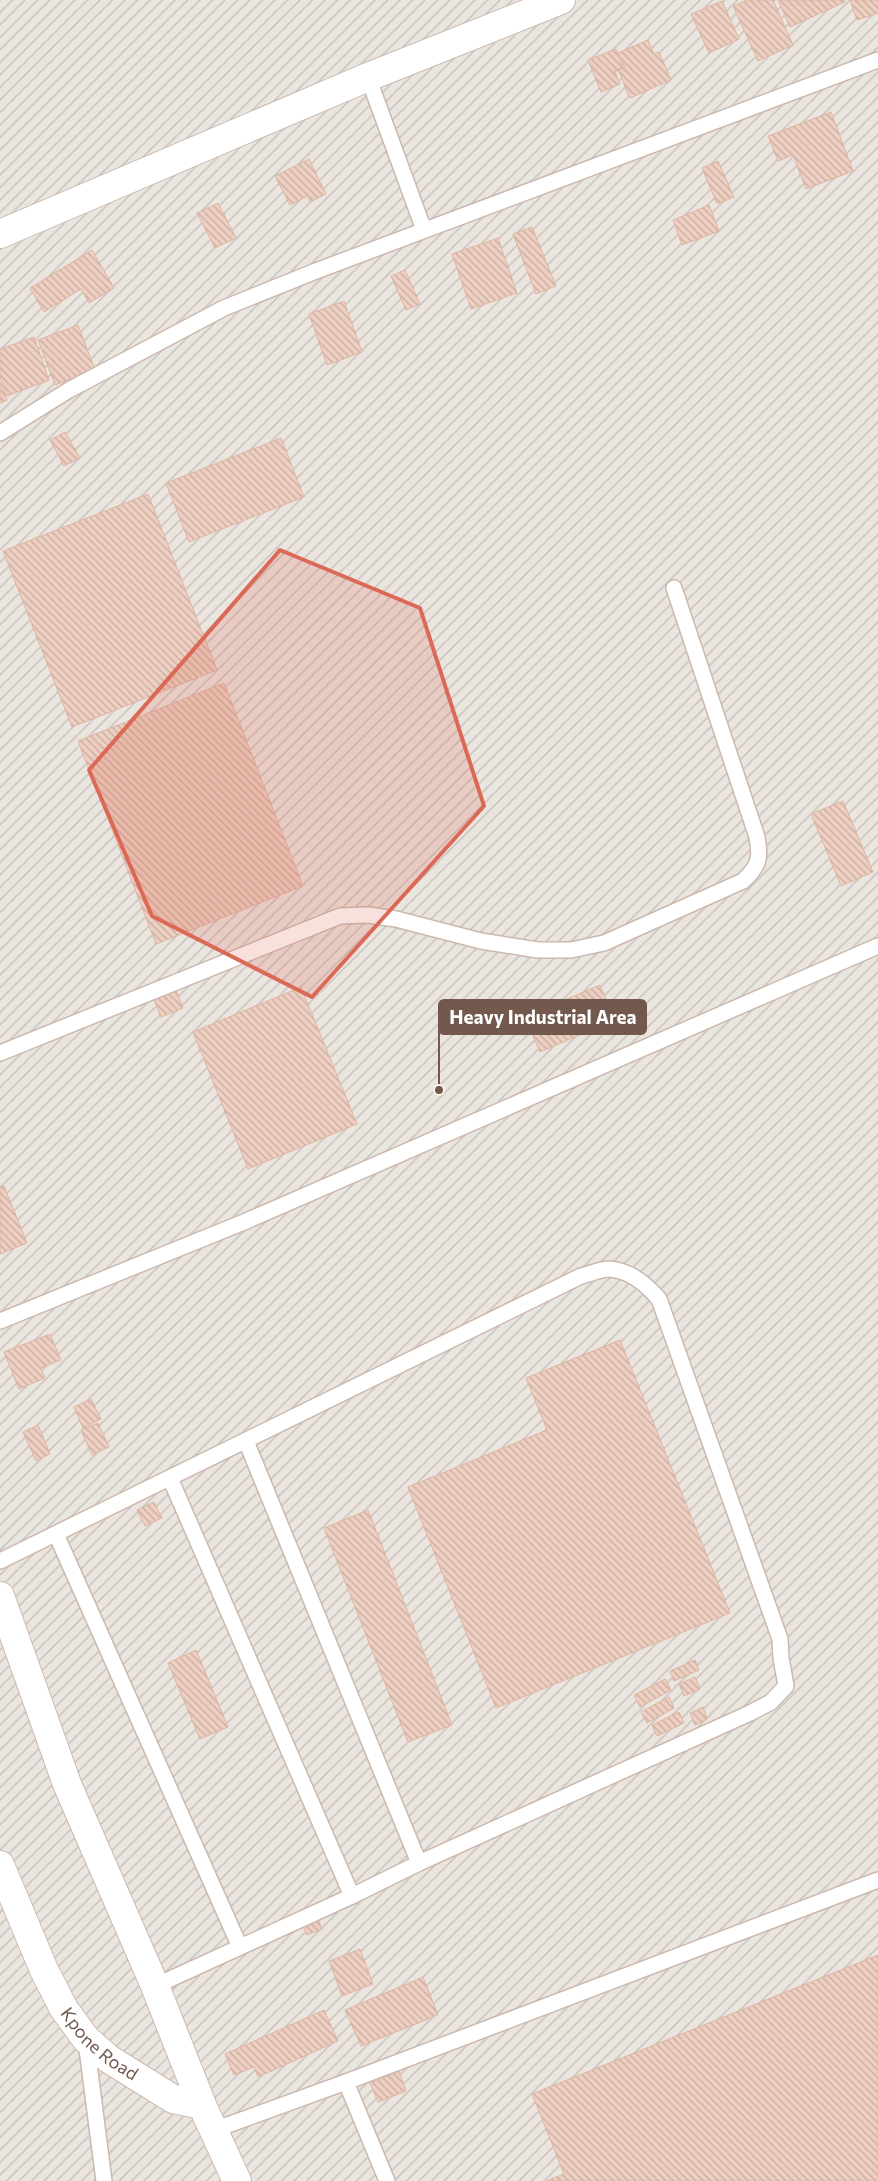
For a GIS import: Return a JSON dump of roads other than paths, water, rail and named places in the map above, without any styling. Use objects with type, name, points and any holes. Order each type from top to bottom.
[{"type":"street","points":[[0,234],[368,77],[560,0]]},
{"type":"street","points":[[0,1596],[67,1784],[155,1986],[202,2106],[237,2181]]},
{"type":"street","name":"Kpone Road","points":[[0,1865],[44,1970],[64,2009],[86,2038],[109,2059],[173,2099],[202,2106]]},
{"type":"lane","points":[[0,432],[69,390],[224,308],[424,230],[878,60]]},
{"type":"lane","points":[[368,77],[424,230]]},
{"type":"lane","points":[[0,1053],[340,916],[368,915],[481,941],[538,950],[571,950],[604,943],[743,881],[754,871],[760,854],[757,837],[674,588]]},
{"type":"lane","points":[[0,1321],[244,1222],[878,946]]},
{"type":"lane","points":[[0,1561],[581,1276],[608,1269],[629,1274],[646,1284],[659,1299],[780,1639],[786,1686],[771,1702],[750,1713],[419,1863],[352,1896],[155,1986]]},
{"type":"lane","points":[[246,1441],[419,1863]]},
{"type":"lane","points":[[170,1478],[352,1896]]},
{"type":"lane","points":[[56,1534],[240,1947]]},
{"type":"lane","points":[[214,2130],[346,2082],[878,1880]]},
{"type":"lane","points":[[86,2038],[104,2181]]},
{"type":"lane","points":[[346,2082],[387,2181]]},
{"type":"place","name":"Heavy Industrial Area","points":[[439,1090]]}]
